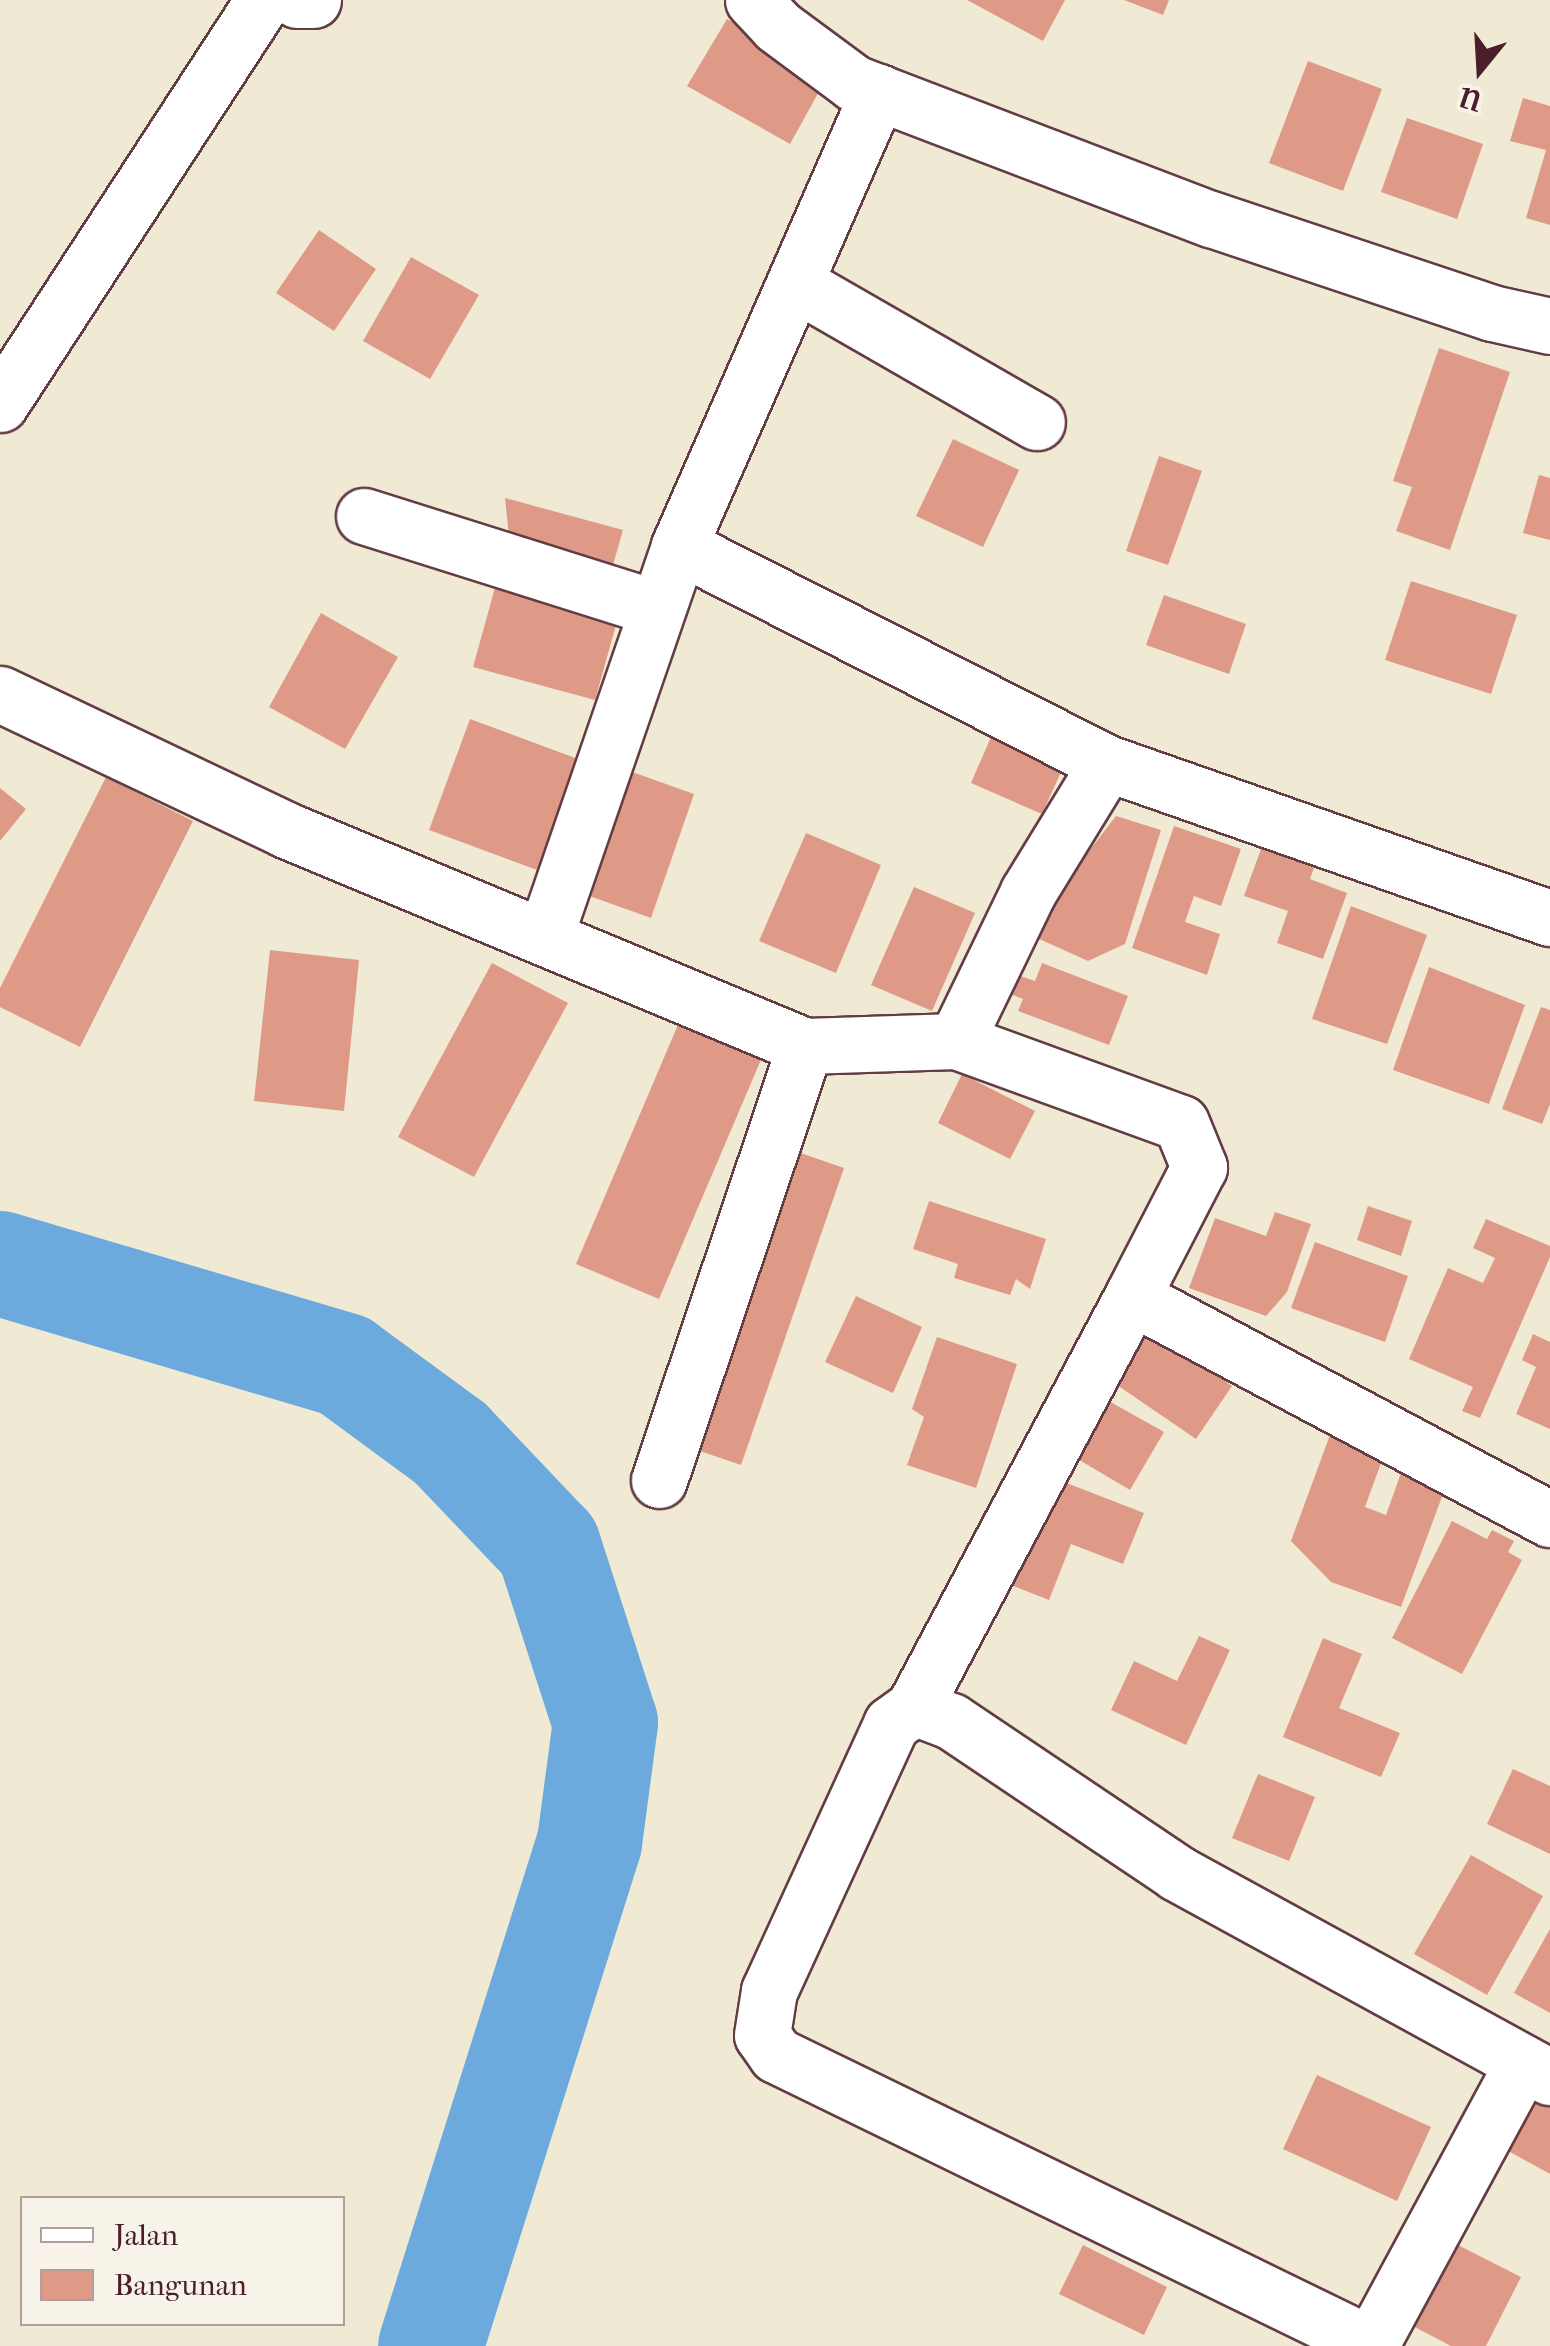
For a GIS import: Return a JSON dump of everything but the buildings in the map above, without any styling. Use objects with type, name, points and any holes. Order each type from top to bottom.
[{"type":"street","points":[[0,404],[263,0]]},
{"type":"street","points":[[297,0],[313,0]]},
{"type":"street","points":[[773,9],[854,83],[1211,218],[1492,313],[1550,326]]},
{"type":"street","points":[[544,936],[679,546],[878,92]]},
{"type":"street","points":[[795,283],[1037,422]]},
{"type":"street","points":[[364,516],[656,608]]},
{"type":"street","points":[[679,546],[1107,763],[1550,918]]},
{"type":"street","points":[[0,694],[286,830],[805,1046],[956,1041],[1181,1123],[1192,1140],[1199,1168],[914,1707],[892,1724],[769,1991],[762,2035],[776,2054],[1373,2345],[1536,2070],[1176,1873],[951,1721],[914,1707]]},
{"type":"street","points":[[956,1041],[1028,892],[1107,763]]},
{"type":"street","points":[[659,1480],[805,1046]]},
{"type":"street","points":[[1132,1297],[1550,1518]]},
{"type":"waterway","points":[[0,1263],[344,1365],[450,1443],[548,1546],[605,1722],[589,1842],[430,2346]]}]
